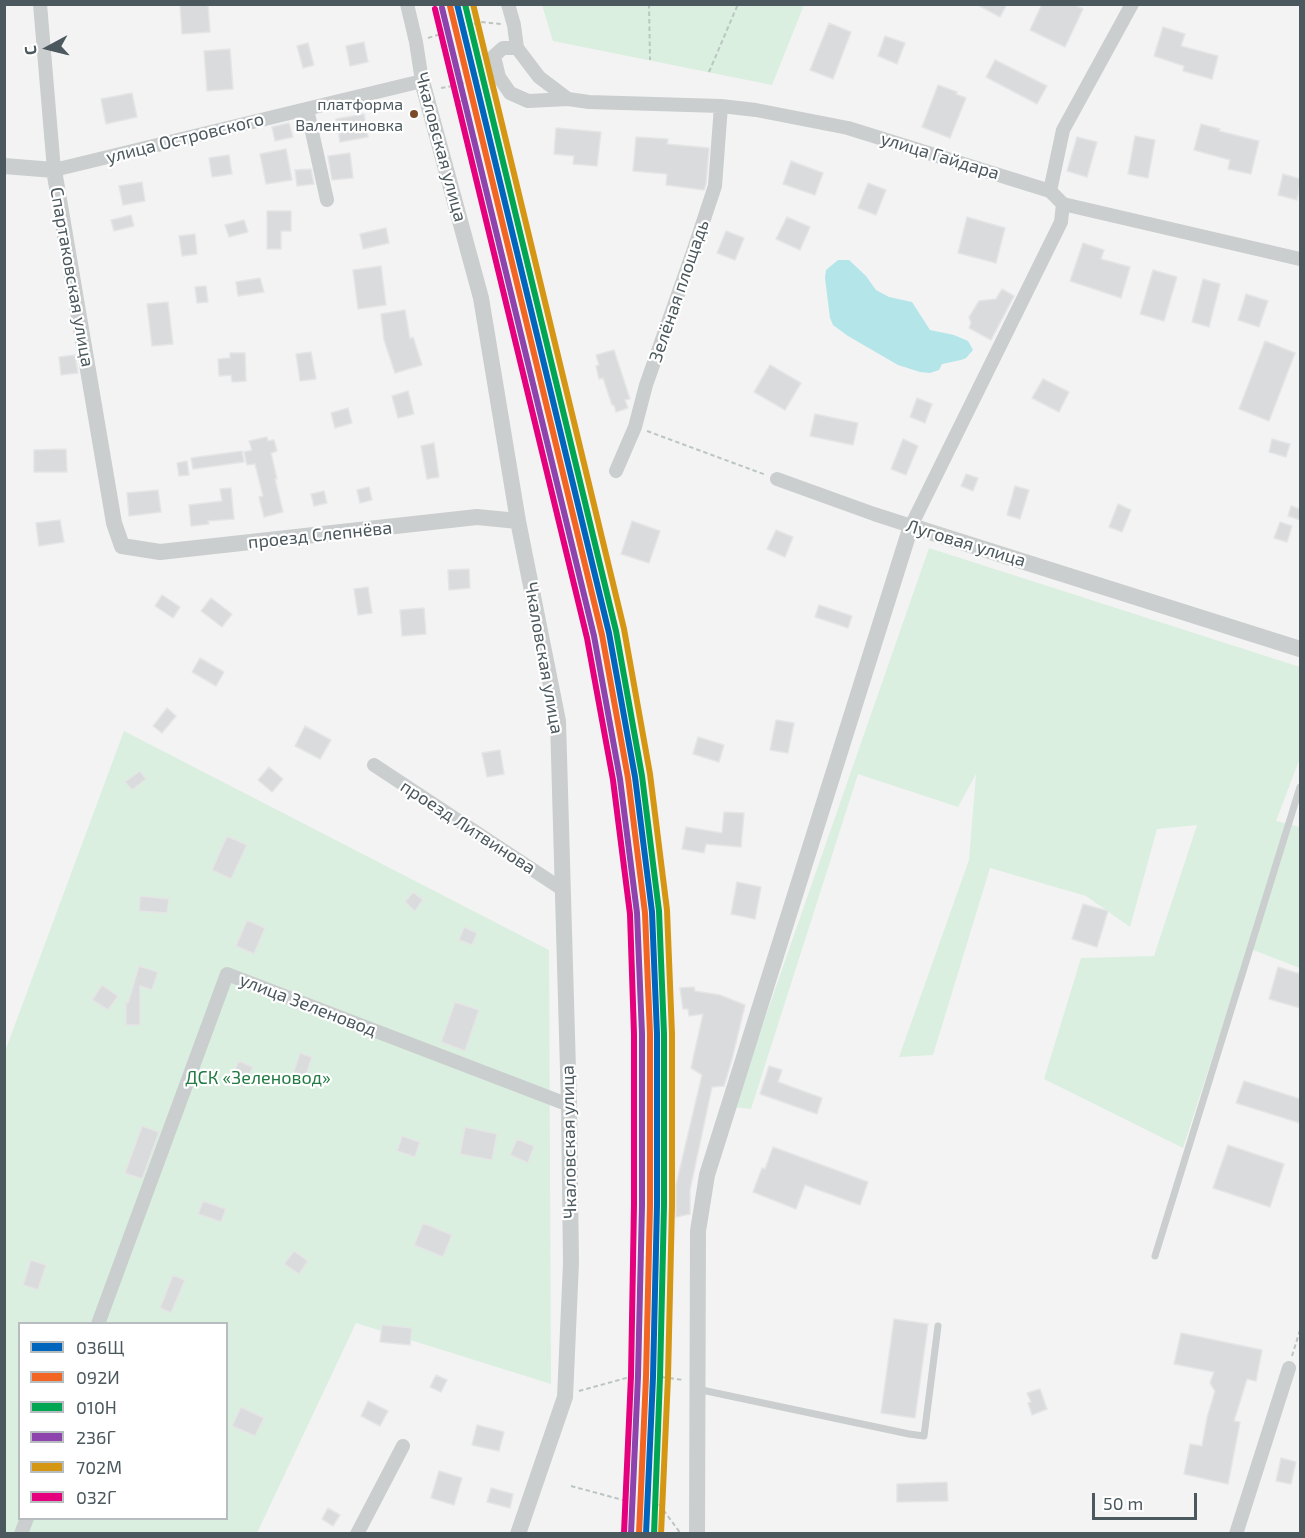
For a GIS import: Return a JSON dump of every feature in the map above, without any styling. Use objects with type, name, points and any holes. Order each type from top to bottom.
[{"type":"street","name":"Спартаковская улица","points":[[40,4],[54,170],[114,523],[122,546]]},
{"type":"street","name":"Чкаловская улица","points":[[407,4],[422,81],[482,298],[519,521],[558,721],[571,1263],[566,1397],[518,1533]]},
{"type":"street","points":[[508,4],[518,48],[539,76],[568,99]]},
{"type":"street","points":[[1050,191],[1063,130],[1129,5]]},
{"type":"street","name":"улица Гайдара","points":[[518,48],[503,48],[494,56],[499,76],[510,93],[528,100],[568,99],[589,102],[721,106],[756,110],[848,128],[1050,191],[1063,204]]},
{"type":"street","name":"улица Островского","points":[[54,170],[422,81]]},
{"type":"street","name":"Зелёная площадь","points":[[616,471],[635,427],[646,385],[714,186],[721,106]]},
{"type":"street","points":[[307,109],[327,200]]},
{"type":"street","points":[[4,166],[54,170]]},
{"type":"street","points":[[697,1533],[698,1231],[707,1174],[910,526],[1061,222],[1063,204],[1300,259]]},
{"type":"street","name":"Луговая улица","points":[[777,479],[910,526],[1300,649]]},
{"type":"street","name":"проезд Слепнёва","points":[[122,546],[160,552],[477,518],[519,521]]},
{"type":"street","name":"проезд Литвинова","points":[[374,765],[562,889]]},
{"type":"street","name":"улица Зеленовод","points":[[98,1322],[227,974],[569,1105]]},
{"type":"street","points":[[1236,1533],[1289,1368]]},
{"type":"street","points":[[357,1533],[402,1446]]},
{"type":"lane","points":[[1155,1256],[1300,787]]},
{"type":"lane","points":[[697,1385],[924,1436],[938,1326]]},
{"type":"path","points":[[649,4],[650,60]]},
{"type":"path","points":[[709,72],[738,4]]},
{"type":"path","points":[[474,24],[482,22]]},
{"type":"path","points":[[435,36],[444,33]]},
{"type":"path","points":[[453,86],[457,102],[463,101],[459,84],[488,77]]},
{"type":"path","points":[[635,427],[777,479]]},
{"type":"path","points":[[1289,1368],[1300,1330]]},
{"type":"path","points":[[566,1397],[630,1377]]},
{"type":"path","points":[[662,1377],[697,1385]]},
{"type":"path","points":[[571,1486],[623,1500]]},
{"type":"path","points":[[659,1504],[681,1533]]},
{"type":"green space","points":[[542,4],[804,5],[772,85],[553,41]]},
{"type":"green space","points":[[929,548],[1300,667],[1300,758],[1276,821],[1300,827],[1300,968],[1248,948],[1183,1148],[1044,1079],[1081,958],[1154,956],[1197,825],[1157,829],[1130,927],[1086,896],[990,868],[933,1055],[899,1057],[969,860],[976,774],[958,807],[858,774],[751,1109],[734,1107]]},
{"type":"green space","name":"ДСК «Зеленовод»","points":[[124,731],[549,950],[551,1384],[356,1323],[257,1533],[5,1533],[4,1054]]},
{"type":"water","points":[[838,260],[849,260],[866,276],[876,290],[889,297],[912,302],[930,330],[954,335],[968,341],[973,350],[966,358],[942,364],[939,370],[930,373],[920,372],[898,365],[848,336],[833,325],[830,318],[826,270]]},
{"type":"building","points":[[180,4],[208,4],[210,32],[182,34]]},
{"type":"building","points":[[976,4],[1007,4],[1000,17]]},
{"type":"building","points":[[1042,4],[1073,4],[1083,9],[1065,47],[1030,30]]},
{"type":"building","points":[[829,23],[851,32],[833,79],[810,70]]},
{"type":"building","points":[[1163,27],[1185,34],[1181,46],[1218,56],[1212,79],[1183,71],[1184,66],[1154,56]]},
{"type":"building","points":[[885,36],[905,43],[897,64],[878,56]]},
{"type":"building","points":[[364,42],[368,62],[350,66],[346,46]]},
{"type":"building","points":[[308,43],[314,65],[303,68],[297,46]]},
{"type":"building","points":[[230,49],[233,89],[207,91],[204,51]]},
{"type":"building","points":[[995,60],[1047,86],[1037,104],[986,77]]},
{"type":"building","points":[[938,85],[966,98],[950,138],[922,127]]},
{"type":"building","points":[[132,93],[137,117],[106,124],[101,99]]},
{"type":"building","points":[[364,114],[368,137],[340,142],[336,119]]},
{"type":"building","points":[[289,123],[293,137],[275,141],[272,127]]},
{"type":"building","points":[[1201,124],[1259,141],[1251,174],[1228,169],[1230,160],[1194,150]]},
{"type":"building","points":[[556,128],[601,132],[597,166],[573,164],[574,156],[554,154]]},
{"type":"building","points":[[1135,136],[1155,140],[1148,178],[1128,174]]},
{"type":"building","points":[[636,137],[668,139],[667,144],[709,148],[704,190],[666,185],[667,174],[633,171]]},
{"type":"building","points":[[1077,137],[1097,142],[1087,177],[1067,171]]},
{"type":"building","points":[[286,149],[292,180],[266,184],[260,154]]},
{"type":"building","points":[[350,153],[353,178],[332,180],[328,156]]},
{"type":"building","points":[[229,155],[232,174],[212,177],[209,158]]},
{"type":"building","points":[[791,161],[823,173],[815,195],[783,184]]},
{"type":"building","points":[[311,169],[314,184],[297,186],[295,170]]},
{"type":"building","points":[[1283,174],[1300,179],[1297,200],[1278,195]]},
{"type":"building","points":[[142,182],[145,201],[123,205],[119,186]]},
{"type":"building","points":[[868,183],[886,190],[876,215],[858,208]]},
{"type":"building","points":[[267,211],[291,211],[291,231],[281,231],[281,249],[267,249]]},
{"type":"building","points":[[131,215],[134,226],[114,231],[111,220]]},
{"type":"building","points":[[787,217],[810,227],[800,250],[776,239]]},
{"type":"building","points":[[967,217],[1005,228],[996,263],[958,253]]},
{"type":"building","points":[[244,220],[248,232],[229,237],[225,225]]},
{"type":"building","points":[[386,228],[389,243],[363,249],[360,234]]},
{"type":"building","points":[[726,231],[744,238],[735,260],[717,253]]},
{"type":"building","points":[[195,234],[197,254],[182,256],[179,236]]},
{"type":"building","points":[[1083,243],[1104,250],[1101,259],[1130,267],[1121,298],[1070,281]]},
{"type":"building","points":[[381,266],[386,305],[358,309],[353,270]]},
{"type":"building","points":[[1153,270],[1177,277],[1164,321],[1140,314]]},
{"type":"building","points":[[260,278],[264,292],[238,296],[236,282]]},
{"type":"building","points":[[1203,279],[1220,284],[1209,327],[1192,322]]},
{"type":"building","points":[[206,286],[208,302],[197,303],[195,287]]},
{"type":"building","points":[[1002,289],[1014,296],[991,340],[969,328],[971,323],[969,317],[979,301],[996,299]]},
{"type":"building","points":[[1246,294],[1268,301],[1259,327],[1238,320]]},
{"type":"building","points":[[168,302],[173,344],[152,346],[147,304]]},
{"type":"building","points":[[405,310],[410,339],[413,337],[422,365],[395,373],[384,340],[381,314]]},
{"type":"building","points":[[1265,341],[1295,353],[1269,421],[1239,409]]},
{"type":"building","points":[[614,350],[630,399],[625,400],[628,408],[616,412],[603,378],[599,379],[596,366],[599,365],[596,355]]},
{"type":"building","points":[[311,352],[316,379],[300,381],[296,354]]},
{"type":"building","points":[[230,353],[245,353],[246,381],[232,382],[231,375],[219,376],[218,359],[230,358]]},
{"type":"building","points":[[75,355],[78,373],[61,375],[59,357]]},
{"type":"building","points":[[770,365],[801,383],[785,410],[754,392]]},
{"type":"building","points":[[1043,379],[1069,392],[1059,412],[1032,398]]},
{"type":"building","points":[[408,391],[414,414],[398,418],[392,396]]},
{"type":"building","points":[[917,398],[932,404],[925,423],[910,417]]},
{"type":"building","points":[[348,408],[352,423],[335,428],[331,413]]},
{"type":"building","points":[[815,414],[858,423],[853,445],[810,436]]},
{"type":"building","points":[[267,437],[268,441],[274,440],[277,451],[271,453],[283,512],[264,517],[259,497],[263,496],[255,464],[247,465],[244,452],[252,450],[249,441]]},
{"type":"building","points":[[903,439],[918,446],[906,475],[891,469]]},
{"type":"building","points":[[1272,439],[1290,444],[1286,457],[1269,452]]},
{"type":"building","points":[[434,443],[439,477],[427,479],[421,446]]},
{"type":"building","points":[[66,449],[67,472],[34,472],[34,450]]},
{"type":"building","points":[[242,451],[244,462],[193,469],[191,458]]},
{"type":"building","points":[[187,461],[189,475],[179,476],[177,463]]},
{"type":"building","points":[[966,474],[978,478],[973,491],[961,486]]},
{"type":"building","points":[[1015,486],[1029,490],[1020,519],[1007,515]]},
{"type":"building","points":[[369,487],[372,500],[360,503],[357,490]]},
{"type":"building","points":[[231,488],[234,519],[208,521],[209,524],[191,526],[189,505],[222,501],[220,489]]},
{"type":"building","points":[[158,490],[161,512],[129,516],[127,493]]},
{"type":"building","points":[[324,491],[327,503],[314,506],[311,494]]},
{"type":"building","points":[[1118,504],[1131,510],[1122,532],[1109,527]]},
{"type":"building","points":[[1291,506],[1300,509],[1300,520],[1288,516]]},
{"type":"building","points":[[60,520],[64,542],[39,546],[36,523]]},
{"type":"building","points":[[632,521],[660,531],[649,563],[621,554]]},
{"type":"building","points":[[1280,522],[1292,526],[1287,542],[1274,538]]},
{"type":"building","points":[[776,530],[793,537],[785,557],[767,549]]},
{"type":"building","points":[[469,569],[470,588],[449,590],[448,570]]},
{"type":"building","points":[[368,587],[372,613],[358,615],[354,589]]},
{"type":"building","points":[[162,595],[180,607],[173,618],[155,606]]},
{"type":"building","points":[[211,598],[232,614],[222,627],[201,611]]},
{"type":"building","points":[[819,605],[852,616],[848,628],[815,617]]},
{"type":"building","points":[[424,608],[426,634],[402,636],[400,610]]},
{"type":"building","points":[[200,658],[224,672],[216,686],[192,672]]},
{"type":"building","points":[[167,708],[176,716],[162,733],[153,726]]},
{"type":"building","points":[[776,720],[794,723],[788,753],[770,750]]},
{"type":"building","points":[[305,726],[331,740],[320,759],[295,746]]},
{"type":"building","points":[[698,737],[724,745],[719,762],[693,754]]},
{"type":"building","points":[[500,750],[504,774],[487,777],[482,753]]},
{"type":"building","points":[[269,767],[283,779],[272,792],[258,780]]},
{"type":"building","points":[[140,771],[146,779],[132,790],[125,782]]},
{"type":"building","points":[[724,812],[744,813],[741,847],[706,844],[704,853],[682,849],[686,827],[722,833]]},
{"type":"building","points":[[227,836],[247,845],[231,879],[212,870]]},
{"type":"building","points":[[737,882],[761,887],[755,919],[731,914]]},
{"type":"building","points":[[413,892],[423,900],[415,911],[405,902]]},
{"type":"building","points":[[140,896],[169,899],[167,913],[139,911]]},
{"type":"building","points":[[1083,904],[1108,911],[1097,947],[1072,939]]},
{"type":"building","points":[[247,920],[265,928],[254,954],[236,946]]},
{"type":"building","points":[[464,927],[477,933],[472,945],[459,940]]},
{"type":"building","points":[[139,966],[158,972],[152,990],[140,986],[140,1025],[126,1025],[126,1001],[128,1003]]},
{"type":"building","points":[[1278,967],[1300,974],[1300,1008],[1269,999]]},
{"type":"building","points":[[102,985],[118,996],[108,1010],[92,1000]]},
{"type":"building","points":[[694,987],[695,991],[720,995],[745,1005],[724,1086],[712,1087],[690,1190],[690,1214],[676,1217],[676,1185],[702,1075],[691,1068],[703,1014],[689,1016],[688,1009],[683,1009],[680,988]]},
{"type":"building","points":[[455,1002],[479,1010],[465,1051],[441,1042]]},
{"type":"building","points":[[300,1053],[312,1057],[305,1078],[293,1074]]},
{"type":"building","points":[[239,1061],[253,1067],[243,1087],[229,1081]]},
{"type":"building","points":[[769,1066],[782,1070],[778,1082],[822,1098],[817,1114],[760,1094]]},
{"type":"building","points":[[1244,1081],[1300,1099],[1300,1123],[1236,1103]]},
{"type":"building","points":[[142,1126],[159,1132],[142,1179],[125,1173]]},
{"type":"building","points":[[465,1127],[497,1134],[492,1160],[460,1154]]},
{"type":"building","points":[[402,1136],[420,1142],[415,1157],[397,1151]]},
{"type":"building","points":[[517,1139],[534,1146],[528,1163],[510,1155]]},
{"type":"building","points":[[1228,1145],[1284,1164],[1270,1207],[1213,1188]]},
{"type":"building","points":[[773,1147],[868,1182],[860,1205],[805,1185],[796,1209],[753,1192]]},
{"type":"building","points":[[203,1201],[226,1209],[221,1222],[198,1214]]},
{"type":"building","points":[[423,1223],[452,1235],[443,1257],[414,1245]]},
{"type":"building","points":[[294,1251],[308,1261],[299,1274],[284,1264]]},
{"type":"building","points":[[31,1260],[46,1265],[38,1290],[23,1285]]},
{"type":"building","points":[[173,1275],[185,1280],[171,1313],[160,1308]]},
{"type":"building","points":[[894,1319],[928,1324],[915,1418],[881,1413]]},
{"type":"building","points":[[382,1325],[412,1328],[410,1345],[380,1342]]},
{"type":"building","points":[[1181,1333],[1262,1350],[1256,1381],[1247,1379],[1234,1421],[1240,1422],[1228,1484],[1184,1474],[1190,1444],[1202,1446],[1215,1391],[1210,1383],[1214,1372],[1174,1364]]},
{"type":"building","points":[[436,1375],[447,1380],[441,1392],[430,1387]]},
{"type":"building","points":[[1040,1389],[1047,1409],[1032,1415],[1028,1403],[1031,1402],[1027,1393]]},
{"type":"building","points":[[368,1401],[388,1411],[380,1426],[361,1416]]},
{"type":"building","points":[[241,1407],[264,1418],[255,1436],[232,1426]]},
{"type":"building","points":[[477,1425],[504,1432],[499,1451],[472,1445]]},
{"type":"building","points":[[1281,1458],[1296,1462],[1291,1484],[1276,1481]]},
{"type":"building","points":[[439,1471],[462,1478],[454,1505],[431,1498]]},
{"type":"building","points":[[947,1482],[948,1501],[897,1502],[897,1484]]},
{"type":"building","points":[[491,1488],[513,1494],[510,1508],[487,1502]]},
{"type":"building","points":[[328,1508],[340,1515],[333,1526],[322,1519]]},
{"type":"transit line","name":"036Щ","points":[[457,4],[609,633],[635,777],[652,912],[657,1034],[657,1205],[646,1534]]},
{"type":"transit line","name":"010Н","points":[[465,4],[616,631],[642,776],[659,911],[664,1034],[664,1205],[654,1534]]},
{"type":"transit line","name":"702М","points":[[473,4],[624,629],[650,774],[667,910],[672,1034],[672,1205],[661,1534]]},
{"type":"transit line","name":"092И","points":[[450,6],[602,635],[628,778],[645,913],[650,1034],[650,1205],[639,1534]]},
{"type":"transit line","name":"236Г","points":[[442,8],[594,636],[620,779],[637,913],[642,1034],[642,1205],[631,1533]]},
{"type":"transit line","name":"032Г","points":[[435,9],[587,638],[613,780],[630,914],[634,1034],[634,1205],[631,1376],[624,1533]]},
{"type":"place","name":"платформа Валентиновка","points":[[414,114]]}]
